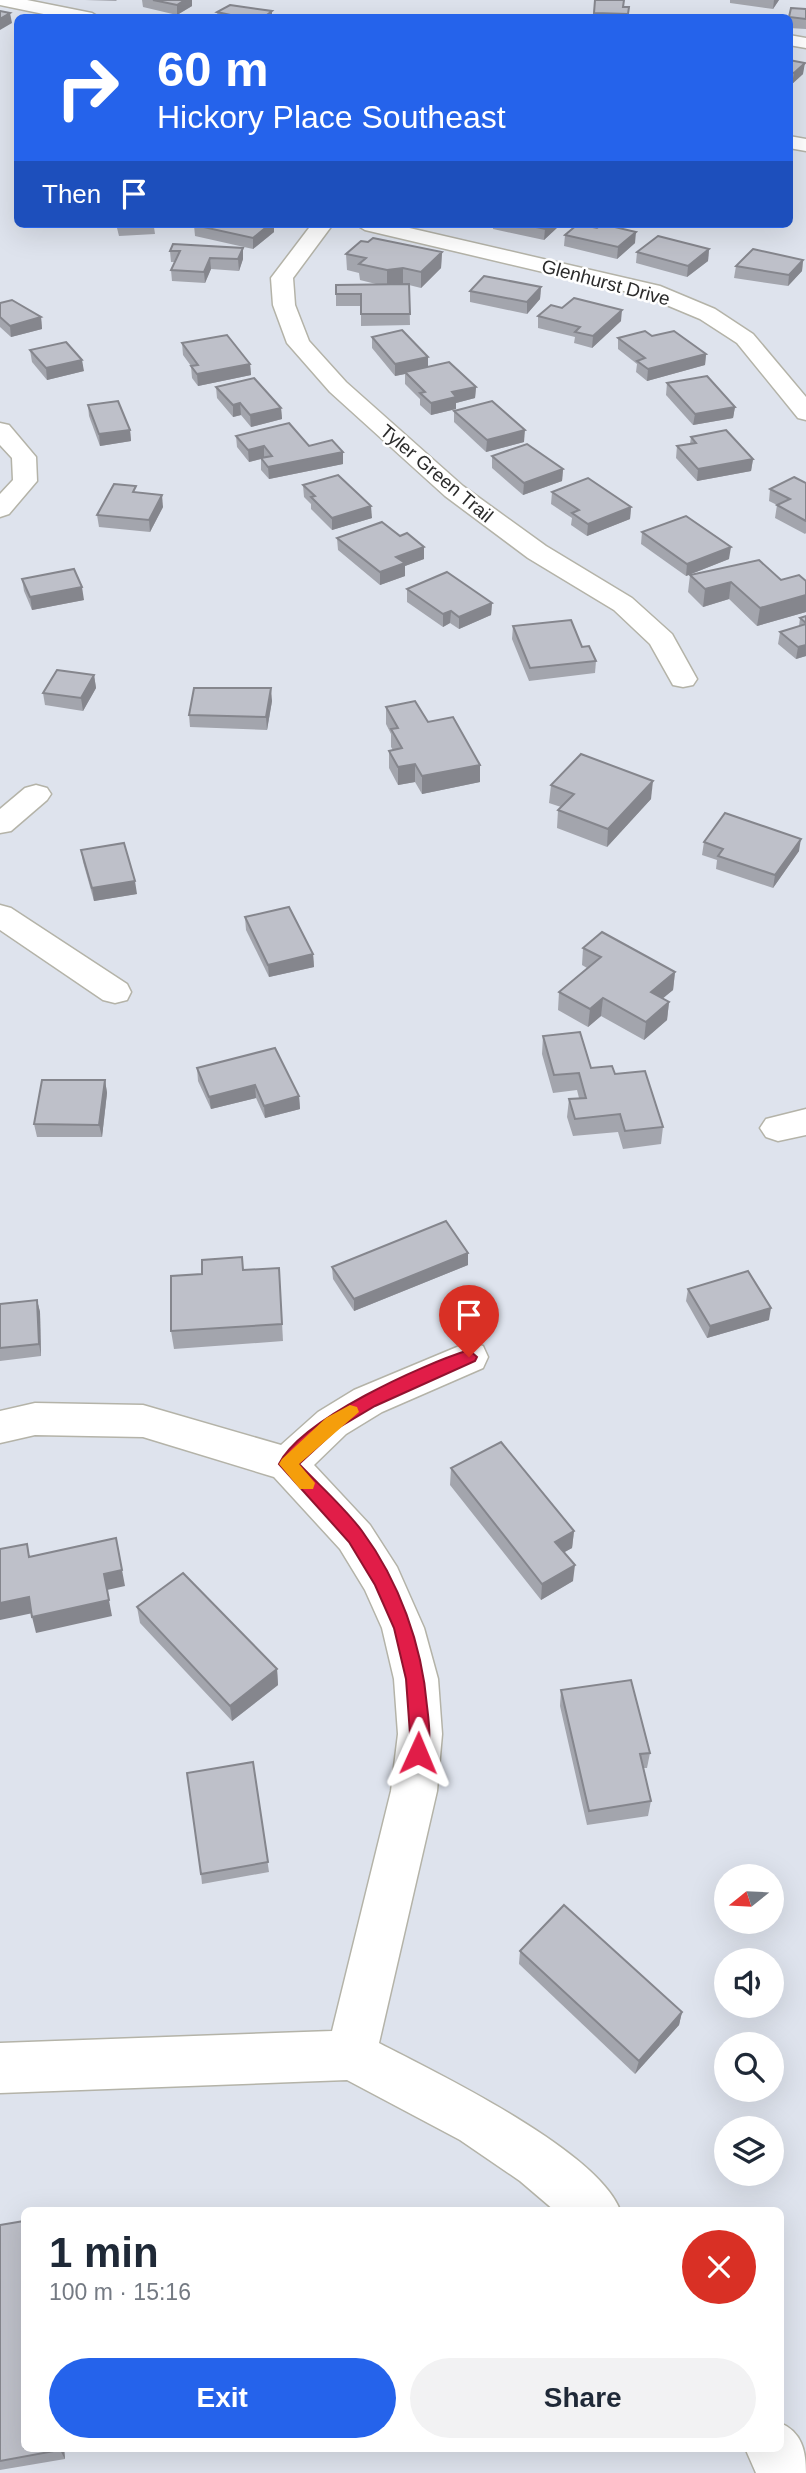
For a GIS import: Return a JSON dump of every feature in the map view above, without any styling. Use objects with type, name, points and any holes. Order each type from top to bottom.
[{"type":"street","points":[[0,0],[72,14]]},
{"type":"street","name":"Tyler Green Trail","points":[[320,228],[282,278],[284,306],[298,343],[338,387],[454,491],[537,552],[623,604],[662,640],[683,679]]},
{"type":"street","name":"Glenhurst Drive","points":[[382,228],[652,291],[695,307],[728,326],[754,347],[806,414]]},
{"type":"street","points":[[0,430],[24,457],[24,481],[0,509]]},
{"type":"street","points":[[0,824],[36,794]]},
{"type":"street","points":[[0,915],[115,992]]},
{"type":"street","points":[[288,1464],[332,1423],[369,1401],[469,1357]]},
{"type":"street","points":[[0,1427],[35,1419],[143,1421],[288,1464],[355,1537],[382,1580],[403,1628],[416,1679],[420,1734],[414,1791],[351,2055]]},
{"type":"street","points":[[0,2068],[351,2055],[478,2122],[538,2163],[590,2207]]},
{"type":"street","points":[[776,2452],[786,2473]]},
{"type":"building","points":[[153,0],[185,0],[177,5]]},
{"type":"building","points":[[595,0],[624,0],[623,7],[629,7],[628,14],[594,13]]},
{"type":"building","points":[[230,5],[272,11],[268,14],[217,12]]},
{"type":"building","points":[[791,8],[806,9],[806,19],[793,17],[793,14],[790,14]]},
{"type":"building","points":[[0,11],[10,13],[0,19]]},
{"type":"building","points":[[793,61],[805,63],[794,73]]},
{"type":"building","points":[[208,228],[265,228],[253,238]]},
{"type":"building","points":[[573,228],[619,228],[636,232],[618,247],[565,235]]},
{"type":"building","points":[[658,236],[709,249],[688,266],[637,252]]},
{"type":"building","points":[[373,238],[442,252],[421,272],[403,268],[387,270],[359,264],[366,258],[346,254],[361,241],[368,242]]},
{"type":"building","points":[[173,244],[243,248],[238,259],[210,258],[204,272],[171,270],[180,251],[170,251]]},
{"type":"building","points":[[753,249],[803,260],[789,275],[736,266]]},
{"type":"building","points":[[484,276],[541,287],[527,302],[470,291]]},
{"type":"building","points":[[409,284],[410,314],[361,314],[361,294],[336,294],[336,285]]},
{"type":"building","points":[[574,298],[622,310],[593,336],[575,332],[580,327],[538,316],[551,305],[562,308]]},
{"type":"building","points":[[12,300],[41,317],[10,326],[0,317],[0,303]]},
{"type":"building","points":[[402,330],[428,357],[395,364],[372,337]]},
{"type":"building","points":[[645,331],[652,336],[674,331],[706,354],[648,369],[637,361],[645,358],[618,338]]},
{"type":"building","points":[[227,335],[250,364],[197,374],[191,366],[198,365],[182,343]]},
{"type":"building","points":[[66,342],[82,360],[46,368],[30,350]]},
{"type":"building","points":[[449,362],[476,387],[452,392],[456,397],[431,403],[420,393],[425,392],[405,372]]},
{"type":"building","points":[[707,376],[735,407],[695,414],[667,383]]},
{"type":"building","points":[[254,378],[281,408],[250,415],[240,403],[233,405],[216,387]]},
{"type":"building","points":[[118,401],[130,430],[99,434],[88,405]]},
{"type":"building","points":[[492,401],[525,430],[487,440],[454,411]]},
{"type":"building","points":[[289,423],[309,446],[332,440],[343,452],[268,467],[261,458],[272,456],[264,446],[248,450],[236,436]]},
{"type":"building","points":[[726,430],[753,459],[698,469],[677,446],[696,443],[691,437]]},
{"type":"building","points":[[527,444],[563,469],[524,483],[492,456]]},
{"type":"building","points":[[338,475],[371,506],[332,518],[303,485]]},
{"type":"building","points":[[794,477],[806,483],[806,521],[777,505],[790,499],[770,489]]},
{"type":"building","points":[[588,478],[631,507],[588,524],[572,513],[579,510],[552,492]]},
{"type":"building","points":[[114,484],[136,486],[133,492],[162,495],[149,520],[97,515]]},
{"type":"building","points":[[686,516],[731,547],[687,564],[642,532]]},
{"type":"building","points":[[382,522],[400,536],[407,533],[424,547],[396,557],[405,563],[380,572],[337,538]]},
{"type":"building","points":[[759,560],[781,580],[799,575],[806,581],[806,595],[760,608],[731,582],[705,589],[690,575]]},
{"type":"building","points":[[74,569],[82,587],[30,597],[22,579]]},
{"type":"building","points":[[447,572],[492,603],[459,617],[451,611],[443,614],[407,589]]},
{"type":"building","points":[[571,620],[582,647],[589,646],[596,661],[530,668],[513,626]]},
{"type":"building","points":[[806,624],[806,645],[798,647],[780,632]]},
{"type":"building","points":[[57,670],[94,675],[81,698],[43,693]]},
{"type":"building","points":[[194,688],[271,688],[266,717],[189,715]]},
{"type":"building","points":[[415,701],[428,722],[453,717],[480,765],[422,776],[415,764],[398,767],[389,751],[402,748],[391,729],[398,728],[386,707]]},
{"type":"building","points":[[581,754],[653,781],[608,829],[558,810],[574,794],[551,785]]},
{"type":"building","points":[[725,813],[801,839],[775,875],[718,856],[723,849],[704,842]]},
{"type":"building","points":[[124,843],[135,881],[92,888],[81,850]]},
{"type":"building","points":[[289,907],[313,954],[268,965],[245,917]]},
{"type":"building","points":[[602,932],[675,972],[651,992],[669,1002],[646,1022],[603,998],[590,1009],[559,992],[601,957],[583,948]]},
{"type":"building","points":[[580,1032],[591,1068],[612,1066],[615,1074],[645,1071],[663,1127],[625,1131],[620,1114],[575,1119],[569,1099],[586,1098],[579,1073],[554,1075],[543,1036]]},
{"type":"building","points":[[275,1048],[299,1096],[264,1106],[255,1085],[209,1097],[197,1068]]},
{"type":"building","points":[[42,1080],[105,1080],[99,1125],[34,1124]]},
{"type":"building","points":[[446,1221],[468,1253],[354,1299],[332,1267]]},
{"type":"building","points":[[242,1257],[243,1270],[279,1268],[282,1324],[171,1331],[171,1276],[202,1274],[202,1260]]},
{"type":"building","points":[[748,1271],[771,1308],[710,1326],[688,1289]]},
{"type":"building","points":[[37,1300],[39,1344],[0,1348],[0,1304]]},
{"type":"building","points":[[501,1442],[574,1531],[555,1542],[575,1565],[542,1584],[451,1468]]},
{"type":"building","points":[[116,1538],[122,1570],[104,1574],[109,1600],[32,1617],[29,1597],[0,1603],[0,1549],[27,1544],[29,1557]]},
{"type":"building","points":[[183,1573],[277,1669],[230,1706],[137,1607]]},
{"type":"building","points":[[631,1680],[650,1753],[640,1754],[651,1801],[589,1811],[561,1690]]},
{"type":"building","points":[[253,1762],[268,1862],[201,1874],[187,1773]]},
{"type":"building","points":[[564,1905],[682,2012],[639,2061],[520,1951]]},
{"type":"building","points":[[21,2222],[21,2452],[49,2452],[0,2461],[0,2225]]},
{"type":"slow traffic","points":[[306,1483],[288,1464],[332,1423],[350,1412]]},
{"type":"route","points":[[418,1753],[420,1734],[416,1679],[403,1628],[382,1580],[355,1537],[288,1464],[332,1423],[369,1401],[469,1357]]}]
